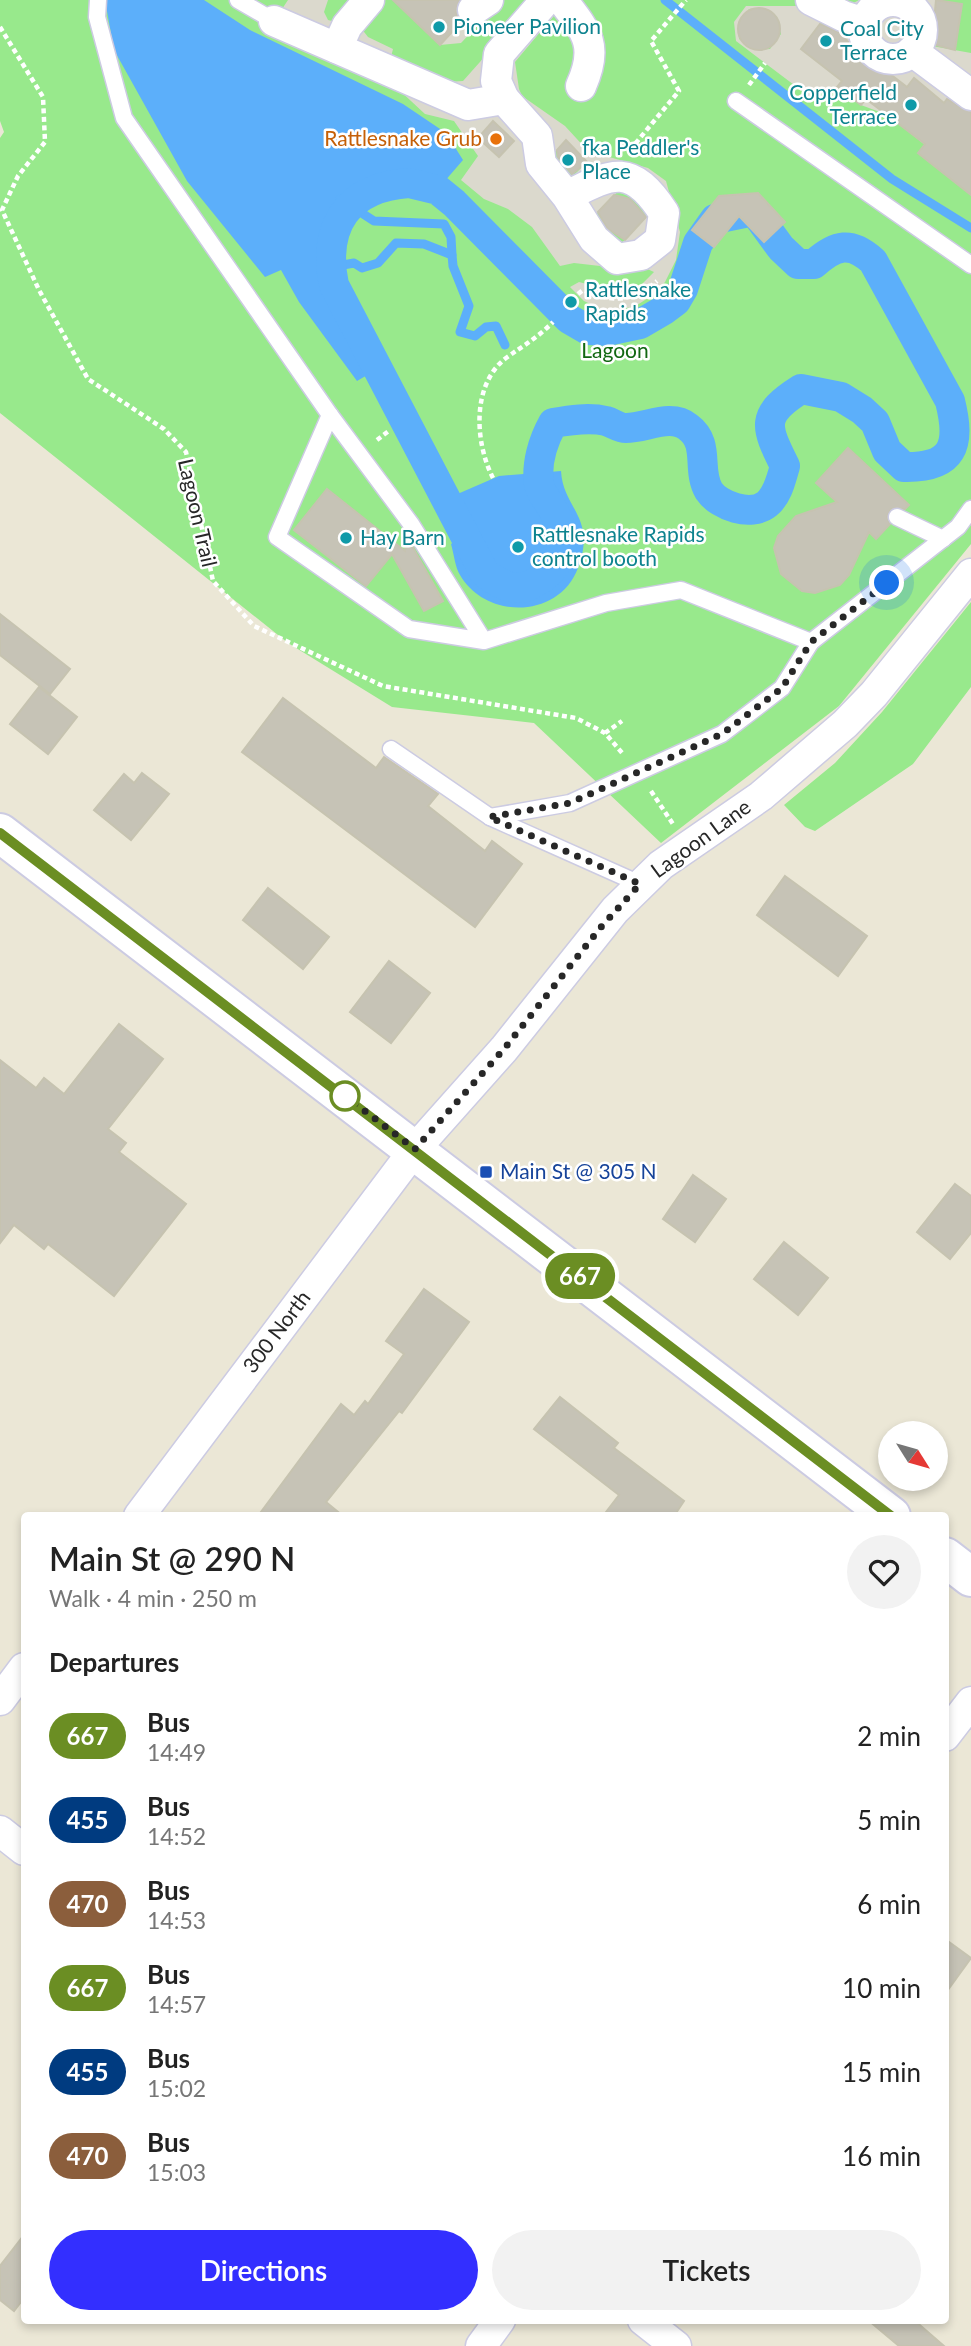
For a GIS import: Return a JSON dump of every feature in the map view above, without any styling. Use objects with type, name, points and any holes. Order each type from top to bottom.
[{"type":"main road","points":[[0,834],[886,1512]]},
{"type":"main road","points":[[949,1560],[971,1577]]},
{"type":"street","points":[[337,48],[347,26],[369,0]]},
{"type":"street","points":[[546,0],[499,54],[496,81],[504,99],[537,136],[541,164],[567,196],[593,239],[617,259],[641,255],[660,240],[664,213],[653,196],[624,176],[609,174],[567,196]]},
{"type":"street","points":[[562,0],[582,26],[592,55],[581,86]]},
{"type":"street","points":[[811,0],[843,16],[865,23]]},
{"type":"street","points":[[883,3],[912,3],[922,28],[918,44],[912,51],[896,59],[878,55],[866,41],[865,23],[869,14],[883,3]]},
{"type":"street","points":[[274,21],[468,105],[504,99]]},
{"type":"street","points":[[912,51],[971,95]]},
{"type":"street","name":"Lagoon Lane","points":[[415,1149],[504,1049],[582,950],[640,884],[688,845],[761,796],[845,724],[971,574]]},
{"type":"street","name":"300 North","points":[[142,1512],[415,1149]]},
{"type":"street","points":[[0,1700],[21,1672]]},
{"type":"street","points":[[949,1731],[971,1702]]},
{"type":"street","points":[[0,1831],[21,1848]]},
{"type":"street","points":[[481,2346],[497,2324]]},
{"type":"street","points":[[648,2324],[676,2346]]},
{"type":"lane","points":[[97,0],[97,17],[124,118],[330,415],[411,524],[484,641]]},
{"type":"lane","points":[[237,0],[274,21]]},
{"type":"lane","points":[[736,102],[971,265]]},
{"type":"lane","points":[[330,415],[277,537],[409,629],[484,641],[606,603],[681,590],[811,642]]},
{"type":"lane","points":[[489,817],[570,803],[722,734],[782,688],[811,642],[958,527],[971,509]]},
{"type":"lane","points":[[897,517],[943,538]]},
{"type":"lane","points":[[391,749],[489,817],[640,884]]},
{"type":"path","points":[[609,174],[679,91],[651,41],[686,0]]},
{"type":"path","name":"Lagoon Trail","points":[[0,27],[43,97],[45,142],[18,176],[2,210],[38,290],[88,379],[164,429],[186,452],[213,581],[254,625],[383,686],[576,718],[605,733],[631,763]]},
{"type":"path","points":[[493,478],[483,459],[478,433],[486,384],[504,359],[531,344],[553,322]]},
{"type":"path","points":[[605,733],[622,721]]},
{"type":"path","points":[[647,786],[688,845]]},
{"type":"green space","name":"Lagoon","points":[[0,0],[971,0],[971,544],[839,706],[661,843],[534,723],[392,707],[288,643],[0,413],[0,138],[4,132],[0,121]]},
{"type":"green space","points":[[971,602],[971,687],[913,764],[815,831],[805,827],[784,805],[835,763],[882,712]]},
{"type":"shaded area","points":[[288,0],[328,0],[324,12],[328,20],[361,28],[368,37],[393,49],[391,57],[446,82],[463,81],[535,0],[571,0],[585,57],[557,12],[515,62],[519,89],[522,96],[565,126],[588,151],[648,168],[666,181],[680,232],[676,260],[665,282],[656,293],[634,307],[605,311],[584,301],[570,287],[579,282],[606,289],[628,289],[642,284],[654,272],[645,268],[626,269],[574,263],[560,266],[532,227],[508,209],[484,199],[461,180],[478,156],[454,121],[425,114],[397,88],[274,21]],"holes":[[[493,121],[514,141],[499,157],[478,138]],[[566,141],[587,162],[570,179],[549,158]],[[622,187],[650,213],[619,246],[591,220]]]},
{"type":"shaded area","points":[[483,0],[502,0],[461,43],[440,45]]},
{"type":"shaded area","points":[[859,0],[936,0],[932,46],[971,53],[971,114],[958,104],[925,145],[909,132],[937,97],[914,78],[885,114],[861,105],[887,72],[810,97],[736,41],[734,22],[746,6],[848,6]],"holes":[[[764,8],[777,17],[781,34],[770,49],[754,50],[739,39],[738,23],[749,9]],[[827,15],[851,34],[826,67],[802,49]]]},
{"type":"water","points":[[105,0],[204,0],[250,30],[403,104],[446,133],[463,160],[444,182],[410,173],[394,173],[365,181],[340,202],[323,235],[320,259],[324,279],[369,374],[357,381],[299,302],[281,270],[265,277],[187,181],[114,50]]},
{"type":"water","points":[[561,471],[563,484],[584,537],[578,568],[569,585],[555,597],[522,608],[487,600],[472,590],[458,572],[451,544],[459,539],[439,502],[499,476]]},
{"type":"building","name":"Pioneer Pavilion","points":[[393,0],[459,0],[456,12],[461,22],[440,45]]},
{"type":"building","points":[[936,0],[962,4],[955,50],[932,44]]},
{"type":"building","points":[[759,8],[774,14],[780,29],[774,44],[759,50],[744,44],[738,29],[744,14]]},
{"type":"building","points":[[820,24],[849,36],[846,40],[907,87],[914,78],[944,103],[947,99],[971,112],[971,195],[918,153],[925,144],[866,99],[861,105],[837,87],[842,81],[801,49]]},
{"type":"building","name":"Rattlesnake Grub","points":[[493,121],[514,141],[499,157],[478,138]]},
{"type":"building","name":"fka Peddler's Place","points":[[566,140],[587,162],[572,174],[558,157],[557,150]]},
{"type":"building","points":[[758,193],[785,222],[764,242],[739,216],[714,247],[692,230],[719,196]]},
{"type":"building","points":[[614,195],[630,199],[646,217],[625,240],[607,228],[598,212]]},
{"type":"building","points":[[848,448],[909,505],[905,509],[891,509],[887,517],[890,524],[876,539],[869,532],[849,575],[840,585],[815,593],[802,591],[781,574],[774,548],[778,536],[796,516],[837,502],[816,483]]},
{"type":"building","name":"Hay Barn","points":[[327,489],[405,551],[407,537],[443,601],[424,611],[392,554],[366,586],[294,530]]},
{"type":"building","points":[[0,614],[70,669],[50,694],[0,655]]},
{"type":"building","points":[[39,687],[77,717],[48,754],[10,724]]},
{"type":"building","points":[[283,698],[376,768],[384,757],[438,794],[428,806],[485,851],[492,841],[522,864],[475,927],[242,752]]},
{"type":"building","points":[[142,773],[169,794],[131,840],[94,810],[124,774],[134,783]]},
{"type":"building","points":[[785,876],[867,936],[838,976],[757,915]]},
{"type":"building","points":[[268,888],[329,937],[303,969],[243,920]]},
{"type":"building","points":[[389,961],[430,993],[391,1043],[350,1012]]},
{"type":"building","points":[[119,1024],[163,1059],[108,1129],[126,1143],[119,1152],[186,1204],[114,1296],[48,1244],[44,1249],[14,1225],[0,1243],[0,1060],[36,1088],[44,1078],[64,1094]]},
{"type":"building","points":[[693,1175],[726,1199],[695,1242],[663,1219]]},
{"type":"building","points":[[955,1184],[971,1196],[971,1233],[950,1259],[917,1232]]},
{"type":"building","points":[[784,1242],[828,1278],[798,1315],[754,1279]]},
{"type":"building","points":[[424,1289],[469,1322],[402,1413],[399,1411],[326,1502],[338,1512],[261,1512],[341,1404],[354,1415],[365,1401],[368,1404],[404,1354],[386,1341]]},
{"type":"building","points":[[560,1397],[618,1443],[614,1448],[684,1501],[677,1512],[606,1512],[619,1495],[534,1429]]},
{"type":"building","points":[[949,1942],[971,1958],[949,1988]]},
{"type":"building","points":[[21,2239],[21,2302],[14,2311],[0,2300],[0,2266]]},
{"type":"building","points":[[873,2324],[919,2324],[944,2346],[899,2346]]},
{"type":"waterway","points":[[665,0],[892,179],[971,228]]},
{"type":"waterway","name":"Rattlesnake Rapids","points":[[409,183],[438,190],[454,203],[569,319],[588,330],[607,331],[640,324],[676,301],[683,289],[698,243],[715,219],[754,211],[781,248],[798,264],[814,264],[829,252],[843,247],[858,250],[873,261],[950,401],[954,430],[950,451],[934,463],[904,467],[887,451],[875,422],[862,410],[841,397],[801,389],[778,406],[770,422],[773,441],[785,466],[776,491],[767,504],[753,510],[744,510],[720,501],[709,491],[703,474],[699,441],[695,434],[681,423],[666,421],[626,428],[593,419],[553,423],[541,453],[538,477],[540,488],[558,519],[561,531],[558,561],[543,577],[526,587],[500,583],[484,572],[334,285],[332,245],[336,228],[344,213],[355,201],[370,192],[409,183]]},
{"type":"waterway","points":[[340,199],[374,221],[444,224],[451,237],[452,255]]},
{"type":"waterway","points":[[343,265],[354,263],[362,268],[378,263],[396,243],[424,244],[452,255],[453,266],[469,306],[460,332],[475,336],[486,327],[496,326],[505,345]]},
{"type":"bus line","name":"667","points":[[0,833],[886,1512]]},
{"type":"place","name":"Pioneer Pavilion","points":[[439,27]]},
{"type":"place","name":"Coal City Terrace","points":[[826,41]]},
{"type":"place","name":"Copperfield Terrace","points":[[911,105]]},
{"type":"place","name":"Rattlesnake Grub","points":[[496,139]]},
{"type":"place","name":"fka Peddler's Place","points":[[568,160]]},
{"type":"place","name":"Rattlesnake Rapids","points":[[571,302]]},
{"type":"place","name":"Hay Barn","points":[[346,538]]},
{"type":"place","name":"Rattlesnake Rapids control booth","points":[[518,547]]},
{"type":"place","name":"Main St @ 305 N","points":[[486,1172]]},
{"type":"route","points":[[345,1096],[415,1149],[445,1112],[504,1049],[573,960],[640,884],[599,863],[489,817],[570,803],[722,734],[782,688],[811,642],[887,583]]}]
